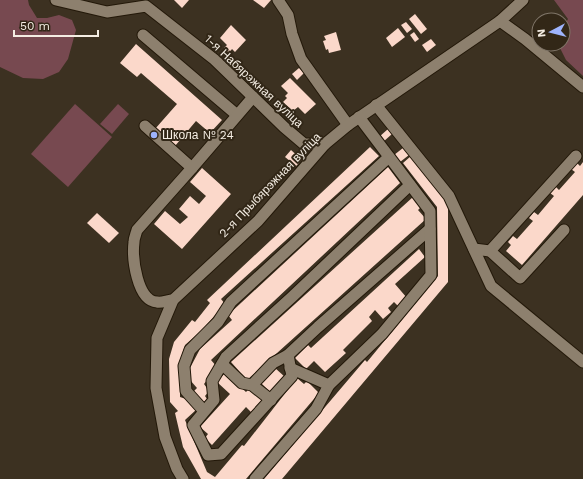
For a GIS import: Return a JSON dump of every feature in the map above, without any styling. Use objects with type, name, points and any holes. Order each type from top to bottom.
[{"type":"street","name":"1-я Набярэжная вуліца","points":[[56,0],[107,12],[146,6],[215,60],[284,128],[304,144],[326,144]]},
{"type":"street","points":[[278,0],[288,15]]},
{"type":"street","points":[[288,0],[288,15],[292,34],[301,59],[348,124]]},
{"type":"street","name":"2-я Прыбярэжная вуліца","points":[[183,479],[165,437],[156,388],[157,338],[172,300],[258,221],[326,144],[348,124],[500,21],[523,0]]},
{"type":"street","points":[[500,21],[525,39],[583,87]]},
{"type":"street","points":[[143,35],[237,115]]},
{"type":"street","points":[[172,300],[156,302],[146,297],[139,285],[135,269],[134,243],[137,230],[253,97]]},
{"type":"street","points":[[376,105],[449,196],[491,286],[583,362]]},
{"type":"street","points":[[255,479],[316,409],[329,385],[382,334],[431,275],[430,211],[359,117]]},
{"type":"street","points":[[145,126],[192,168]]},
{"type":"street","points":[[490,251],[576,156]]},
{"type":"street","points":[[204,412],[186,392],[184,366],[190,350],[218,322],[231,302],[389,157]]},
{"type":"street","points":[[288,355],[292,376],[221,454],[208,455],[193,424],[214,400],[212,381],[226,357],[292,297],[410,185]]},
{"type":"street","points":[[252,385],[273,363],[288,355],[430,229]]},
{"type":"street","points":[[474,249],[490,251],[520,278],[564,230]]},
{"type":"street","points":[[222,364],[242,383],[252,385],[271,400]]},
{"type":"street","points":[[290,368],[329,385]]},
{"type":"shaded area","points":[[0,0],[28,0],[29,5],[37,18],[47,18],[59,15],[72,20],[76,30],[68,59],[59,72],[43,79],[23,78],[0,67]]},
{"type":"shaded area","points":[[554,0],[583,0],[583,76],[566,60],[562,52],[571,52],[571,12],[563,12]]},
{"type":"shaded area","points":[[75,104],[112,137],[68,187],[31,154]]},
{"type":"shaded area","points":[[118,104],[129,114],[112,134],[100,124]]},
{"type":"building","points":[[174,0],[189,0],[182,8]]},
{"type":"building","points":[[253,0],[271,0],[264,8]]},
{"type":"building","points":[[415,14],[427,29],[421,34],[409,19]]},
{"type":"building","points":[[406,22],[412,29],[407,33],[401,25]]},
{"type":"building","points":[[231,25],[246,40],[235,52],[232,49],[229,53],[224,48],[227,45],[220,38]]},
{"type":"building","points":[[398,28],[405,37],[392,47],[386,38]]},
{"type":"building","points":[[336,32],[341,50],[329,53],[328,49],[326,50],[323,41],[326,40],[324,36]]},
{"type":"building","points":[[414,32],[419,39],[415,42],[410,35]]},
{"type":"building","points":[[431,39],[436,45],[427,52],[422,45]]},
{"type":"building","points":[[136,44],[222,120],[210,133],[196,121],[175,146],[155,129],[177,104],[141,73],[137,77],[120,63]]},
{"type":"building","points":[[299,68],[304,73],[297,80],[292,74]]},
{"type":"building","points":[[290,78],[316,104],[305,114],[298,107],[293,111],[283,102],[287,98],[285,96],[288,93],[281,86]]},
{"type":"building","points":[[388,129],[392,134],[383,142],[379,137]]},
{"type":"building","points":[[370,147],[379,156],[221,299],[225,304],[201,331],[185,345],[180,361],[180,397],[189,400],[197,409],[185,420],[207,472],[215,477],[242,445],[244,446],[297,378],[304,384],[307,381],[319,393],[246,479],[201,479],[183,447],[175,413],[178,411],[170,402],[169,359],[174,342],[192,320],[195,322],[210,303],[207,300]]},
{"type":"building","points":[[403,148],[409,155],[400,162],[394,155]]},
{"type":"building","points":[[291,150],[302,160],[296,166],[285,157]]},
{"type":"building","points":[[411,156],[448,204],[448,282],[282,479],[264,479],[365,360],[367,362],[438,276],[437,207],[403,163]]},
{"type":"building","points":[[583,162],[583,195],[522,265],[506,251],[511,245],[508,242],[513,236],[517,239],[533,221],[529,218],[534,212],[538,215],[554,196],[550,193],[556,187],[559,190],[575,172],[571,169],[577,163],[580,166]]},
{"type":"building","points":[[388,167],[400,183],[211,360],[217,367],[204,384],[209,391],[205,396],[207,399],[202,404],[192,393],[197,388],[190,380],[190,368],[200,349],[232,320],[228,315]]},
{"type":"building","points":[[202,168],[231,194],[182,249],[154,224],[165,211],[180,224],[188,217],[179,209],[190,196],[199,204],[206,196],[190,182]]},
{"type":"building","points":[[413,197],[421,207],[418,210],[426,219],[247,380],[231,362]]},
{"type":"building","points":[[97,213],[119,233],[109,243],[87,223]]},
{"type":"building","points":[[419,249],[425,257],[395,284],[407,298],[398,306],[394,302],[388,308],[391,312],[383,319],[375,310],[369,317],[372,321],[343,350],[346,353],[325,372],[314,361],[306,369],[295,358],[308,345],[311,348]]},
{"type":"building","points":[[275,368],[285,377],[270,392],[260,382]]},
{"type":"building","points":[[225,373],[246,392],[250,388],[262,400],[251,412],[246,407],[212,445],[205,438],[208,434],[200,427],[230,394],[217,382]]},
{"type":"place","name":"Школа № 24","points":[[154,135]]}]
